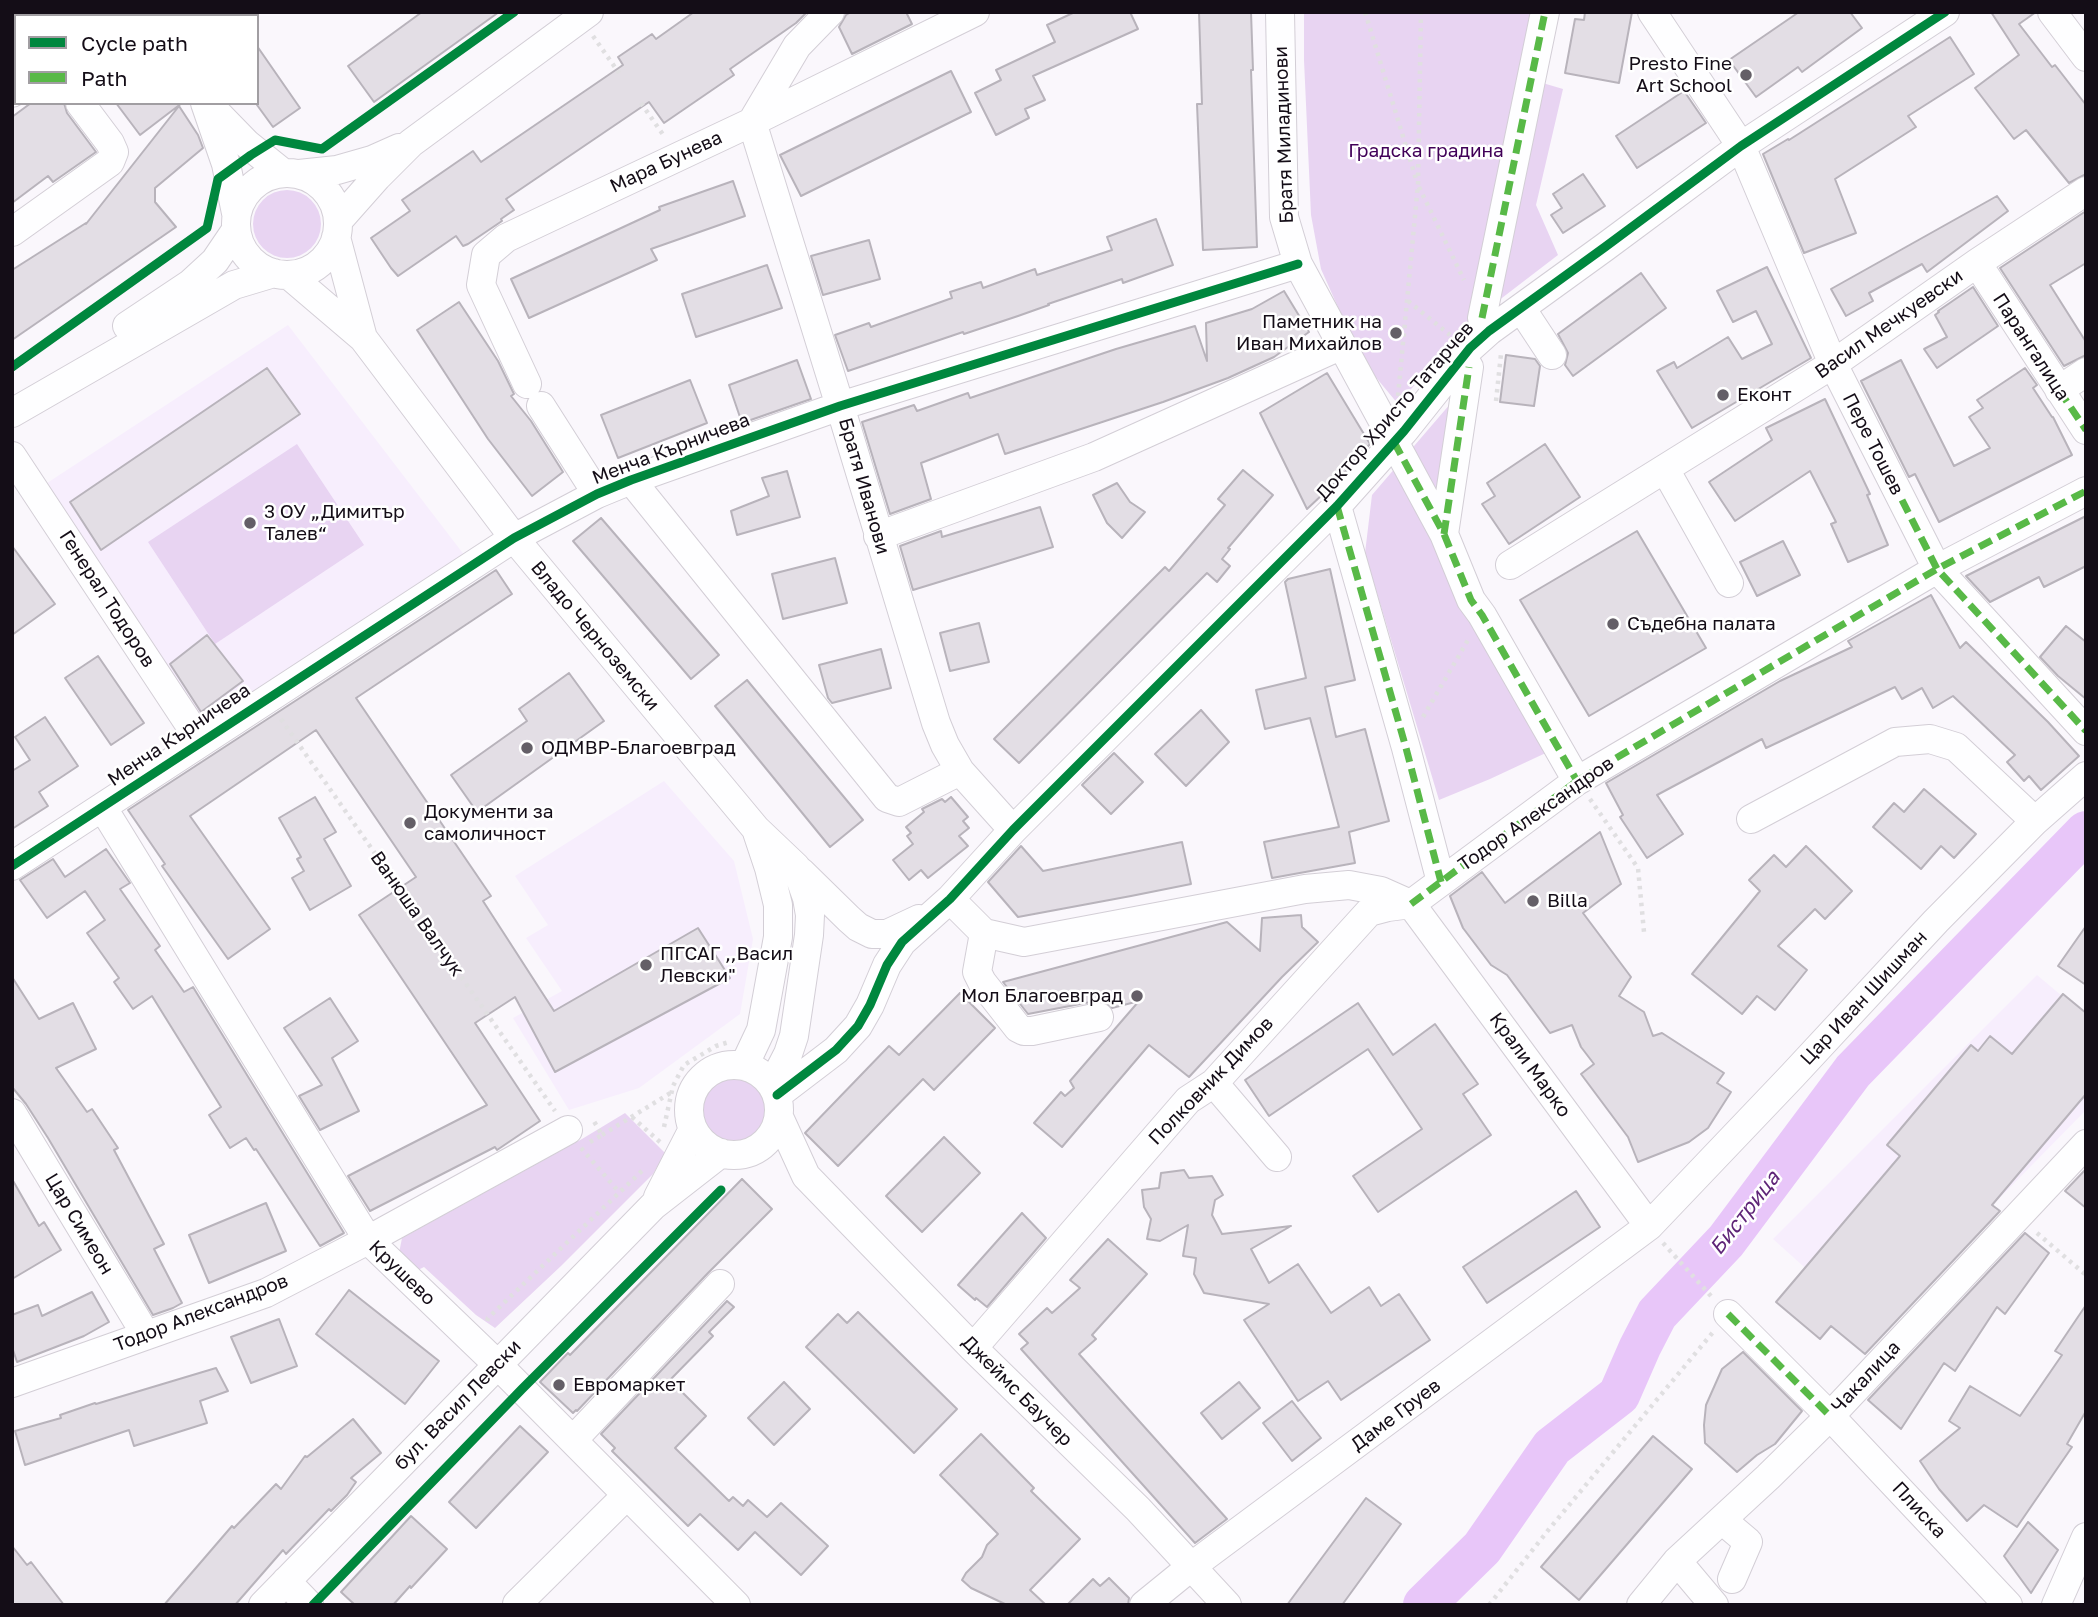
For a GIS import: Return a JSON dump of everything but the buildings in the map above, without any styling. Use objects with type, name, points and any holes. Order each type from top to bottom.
[{"type":"street","points":[[752,122],[797,46],[830,12]]},
{"type":"street","name":"Мара Бунева","points":[[597,494],[534,395],[481,285],[486,255],[506,238],[752,122],[975,12]]},
{"type":"street","name":"Братя Миладинови","points":[[1280,12],[1284,217],[1298,264],[1394,442]]},
{"type":"street","points":[[1545,12],[1500,326],[1552,355]]},
{"type":"street","name":"Пере Тошев","points":[[1652,12],[1741,146],[1833,364],[1937,569],[2086,731]]},
{"type":"street","name":"Доктор Христо Татарчев","points":[[944,905],[1013,830],[1337,506],[1394,442],[1468,350],[1741,146],[1945,12]]},
{"type":"street","points":[[2052,12],[2086,57]]},
{"type":"street","points":[[12,411],[234,285],[282,274],[305,272],[319,264],[330,252],[337,229],[377,177],[411,143],[584,15]]},
{"type":"street","points":[[12,232],[110,162],[114,152],[110,143],[82,105]]},
{"type":"street","points":[[207,105],[226,164],[240,244],[248,257],[260,267],[282,274]]},
{"type":"street","points":[[208,105],[247,144],[291,174],[314,181],[326,191],[334,205],[337,229]]},
{"type":"street","name":"Братя Иванови","points":[[752,122],[936,723],[960,771],[1013,830]]},
{"type":"street","points":[[12,411],[69,365],[190,284],[215,261],[236,222],[242,198],[253,186],[267,177],[337,170],[372,160],[411,143]]},
{"type":"street","name":"Васил Мечкуевски","points":[[1510,565],[1833,364],[2086,191]]},
{"type":"street","name":"Владо Черноземски","points":[[337,229],[363,338]]},
{"type":"street","name":"Парангалица","points":[[1977,263],[2086,430]]},
{"type":"street","name":"Менча Кърничева","points":[[12,866],[514,538],[597,494],[841,406],[1298,264]]},
{"type":"street","name":"Владо Черноземски","points":[[282,274],[363,338],[514,538],[757,829],[849,919],[872,934],[887,934],[944,905]]},
{"type":"street","points":[[878,536],[1094,457],[1342,345]]},
{"type":"street","points":[[1444,534],[1468,367]]},
{"type":"street","points":[[2059,390],[2086,372]]},
{"type":"street","points":[[1394,442],[1444,534],[1471,600],[1577,781]]},
{"type":"street","name":"Генерал Тодоров","points":[[12,456],[201,742]]},
{"type":"street","points":[[1665,469],[1728,583]]},
{"type":"street","points":[[631,480],[887,798],[900,802],[960,771]]},
{"type":"street","name":"Тодор Александров","points":[[1411,904],[1577,781],[1937,569],[2086,491]]},
{"type":"street","points":[[1337,506],[1441,882]]},
{"type":"street","points":[[1751,819],[1895,742],[1930,738],[1956,747],[2035,821]]},
{"type":"street","name":"Цар Иван Шишман","points":[[1649,1226],[1936,921],[2035,821],[2086,776]]},
{"type":"street","name":"Крушево","points":[[103,808],[368,1240],[498,1364],[736,1605]]},
{"type":"street","points":[[757,829],[778,905],[778,937],[761,1030],[729,1065],[715,1069],[699,1082],[690,1101],[689,1115],[693,1129],[700,1140],[710,1148],[807,1176]]},
{"type":"street","points":[[734,1153],[759,1148],[775,1129],[776,1099],[794,1036],[809,935],[807,898],[796,867]]},
{"type":"street","points":[[776,1099],[836,1050],[858,1026],[887,965],[902,942],[944,905],[984,933],[1024,942],[1305,889],[1349,885],[1381,891],[1411,904]]},
{"type":"street","name":"Крали Марко","points":[[1411,904],[1649,1226]]},
{"type":"street","name":"Полковник Димов","points":[[973,1348],[1188,1101],[1214,1083],[1369,912],[1388,906],[1411,904]]},
{"type":"street","points":[[984,933],[978,972],[982,982],[1018,1028],[1032,1031],[1099,1017]]},
{"type":"street","points":[[738,1053],[755,1070],[776,1099],[807,1176]]},
{"type":"street","points":[[1214,1083],[1277,1157]]},
{"type":"street","name":"Цар Симеон","points":[[12,1113],[146,1335]]},
{"type":"street","name":"бул. Васил Левски","points":[[653,1206],[693,1129]]},
{"type":"street","name":"Тодор Александров","points":[[12,1383],[266,1293],[574,1139]]},
{"type":"street","name":"Чакалица","points":[[1641,1605],[1676,1561],[1830,1416],[2086,1144]]},
{"type":"street","name":"бул. Васил Левски","points":[[263,1605],[653,1206],[734,1153]]},
{"type":"street","name":"Джеймс Баучер","points":[[807,1176],[973,1348],[1138,1509],[1227,1605]]},
{"type":"street","name":"Даме Груев","points":[[1144,1605],[1192,1566],[1649,1226]]},
{"type":"street","points":[[573,1440],[720,1284]]},
{"type":"street","name":"Плиска","points":[[1728,1314],[1830,1416],[2008,1605]]},
{"type":"street","points":[[517,1604],[627,1495]]},
{"type":"street","points":[[1722,1520],[1748,1542],[1732,1579]]},
{"type":"street","points":[[2056,1605],[2086,1536]]},
{"type":"street","points":[[1676,1561],[1714,1605]]},
{"type":"street","points":[[286,1581],[309,1605]]},
{"type":"path","points":[[1365,12],[1418,184],[1500,326],[1496,401]]},
{"type":"path","points":[[1398,404],[1418,184],[1421,12]]},
{"type":"path","points":[[584,15],[619,73]]},
{"type":"path","points":[[640,103],[679,157]]},
{"type":"path","points":[[1407,300],[1447,332]]},
{"type":"path","points":[[1406,748],[1482,615]]},
{"type":"path","points":[[1577,781],[1638,868],[1644,932]]},
{"type":"path","points":[[656,1153],[672,1092],[684,1065],[716,1046],[738,1053]]},
{"type":"path","points":[[602,1135],[672,1092]]},
{"type":"path","points":[[632,1116],[661,1142]]},
{"type":"path","points":[[487,1326],[488,1318],[652,1161]]},
{"type":"path","points":[[2017,1216],[2086,1275]]},
{"type":"path","points":[[1489,1605],[1728,1314],[1649,1226]]},
{"type":"shaded area","name":"3 ОУ „Димитър Талев“","points":[[288,325],[465,556],[200,733],[38,489]]},
{"type":"shaded area","name":"ПГСАГ ,,Васил Левски\"","points":[[664,781],[734,861],[753,939],[740,1014],[639,1088],[569,1110],[513,1018],[562,991],[526,938],[548,925],[515,876]]},
{"type":"shaded area","points":[[2037,975],[2086,1016],[2086,1110],[1872,1328],[1773,1239]]},
{"type":"green space","name":"Градска градина","points":[[1304,12],[1532,12],[1519,76],[1563,89],[1536,205],[1558,255],[1468,324],[1398,404],[1369,369],[1321,269],[1311,215]]},
{"type":"green space","points":[[280,190],[294,190],[306,195],[316,205],[321,224],[316,243],[306,253],[294,258],[280,258],[268,253],[258,243],[253,231],[253,217],[258,205],[268,195]]},
{"type":"green space","points":[[1457,396],[1435,534],[1550,751],[1439,800],[1365,553],[1372,495]]},
{"type":"green space","points":[[297,444],[364,545],[215,644],[148,542]]},
{"type":"green space","points":[[734,1073],[755,1079],[765,1089],[771,1110],[765,1131],[755,1141],[734,1147],[713,1141],[703,1131],[697,1110],[703,1089],[713,1079]]},
{"type":"green space","points":[[625,1113],[665,1153],[653,1174],[495,1328],[476,1315],[424,1267],[418,1270],[399,1253],[402,1238]]},
{"type":"waterway","name":"Бистрица","points":[[1424,1605],[1482,1548],[1552,1447],[1619,1395],[1657,1314],[1726,1241],[1853,1071],[2086,832]]},
{"type":"marked path","points":[[1482,318],[1545,12]]},
{"type":"marked path","points":[[1444,534],[1469,367]]},
{"type":"marked path","points":[[2059,390],[2086,430]]},
{"type":"marked path","points":[[1394,442],[1444,534],[1471,600],[1577,781]]},
{"type":"marked path","points":[[1411,904],[1577,781],[1937,569],[2086,491]]},
{"type":"marked path","points":[[1902,500],[1937,569],[2086,731]]},
{"type":"marked path","points":[[1337,506],[1441,882]]},
{"type":"marked path","points":[[1728,1314],[1830,1416]]},
{"type":"cycle path","points":[[12,367],[207,228],[218,179],[251,155],[275,140],[322,149],[514,12]]},
{"type":"cycle path","points":[[777,1095],[836,1050],[858,1026],[887,965],[902,942],[950,899],[1013,830],[1337,506],[1404,431],[1470,348],[1489,331],[1741,146],[1945,12]]},
{"type":"cycle path","points":[[12,866],[514,538],[597,494],[840,406],[1298,264]]},
{"type":"cycle path","points":[[313,1605],[522,1389],[721,1190]]},
{"type":"place","name":"Presto Fine Art School","points":[[1746,75]]},
{"type":"place","name":"Паметник на Иван Михайлов","points":[[1396,333]]},
{"type":"place","name":"Еконт","points":[[1723,395]]},
{"type":"place","name":"3 ОУ „Димитър Талев“","points":[[250,523]]},
{"type":"place","name":"Съдебна палата","points":[[1613,624]]},
{"type":"place","name":"ОДМВР-Благоевград","points":[[527,748]]},
{"type":"place","name":"Документи за самоличност","points":[[410,823]]},
{"type":"place","name":"Billa","points":[[1533,901]]},
{"type":"place","name":"ПГСАГ ,,Васил Левски\"","points":[[646,965]]},
{"type":"place","name":"Мол Благоевград","points":[[1137,996]]},
{"type":"place","name":"Евромаркет","points":[[559,1385]]}]
